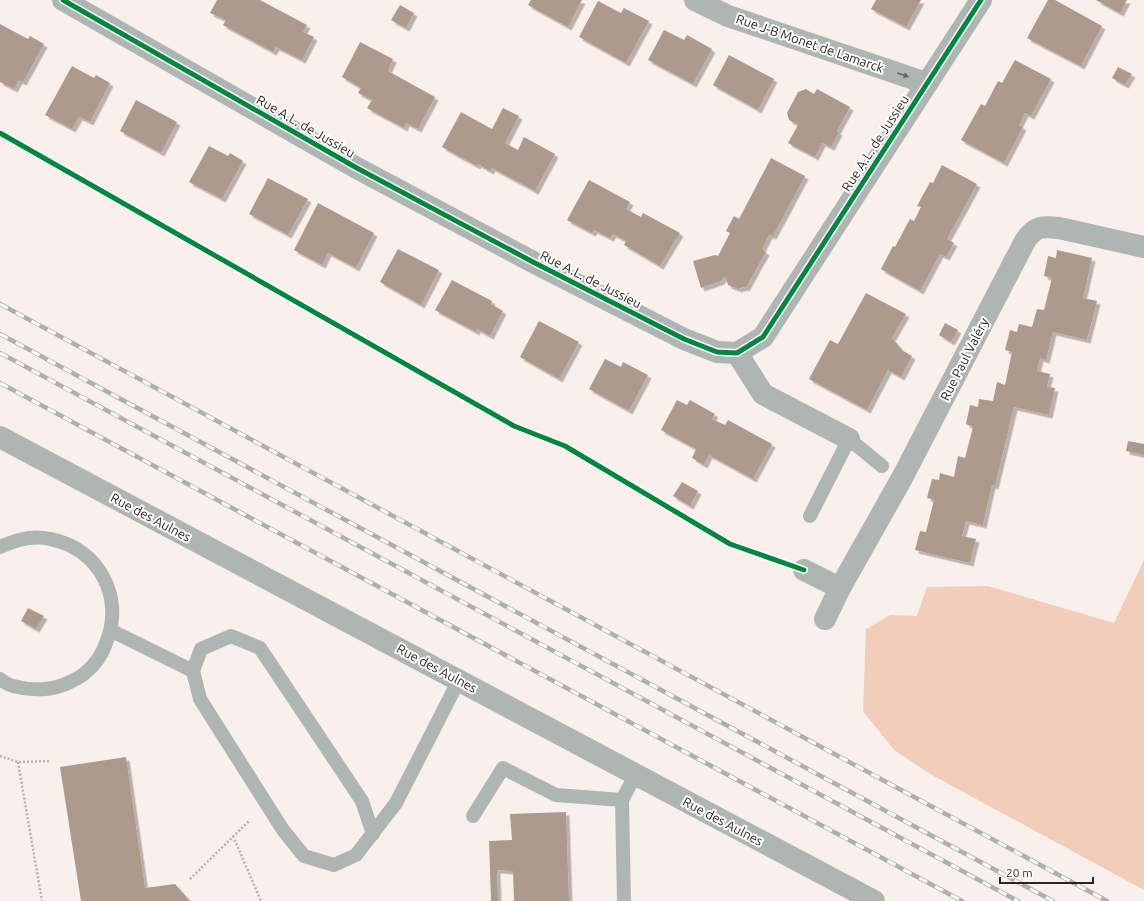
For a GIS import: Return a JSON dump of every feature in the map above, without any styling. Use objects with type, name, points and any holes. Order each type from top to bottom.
[{"type":"street","name":"Rue A.L. de Jussieu","points":[[64,0],[355,167],[533,262],[684,339],[716,352],[737,353],[763,337],[981,0]]},
{"type":"street","name":"Rue J-B Monet de Lamarck","points":[[695,0],[728,16],[926,83]]},
{"type":"street","name":"Rue Paul Valéry","points":[[825,619],[840,588],[902,478],[1031,232],[1038,227],[1053,227],[1144,248]]},
{"type":"street","points":[[737,353],[764,394],[849,438]]},
{"type":"street","name":"Rue des Aulnes","points":[[0,436],[874,901]]},
{"type":"street","points":[[804,570],[840,588]]},
{"type":"lane","points":[[810,516],[849,438],[882,466]]},
{"type":"lane","points":[[0,547],[24,539],[50,538],[73,546],[93,562],[107,582],[113,607],[112,631],[102,655],[85,673],[63,686],[38,690],[12,686],[0,679]]},
{"type":"lane","points":[[112,631],[193,671]]},
{"type":"lane","points":[[372,834],[362,801],[260,648],[230,636],[200,649],[193,671],[200,698],[283,830],[304,856],[334,865],[356,855],[396,803],[459,680]]},
{"type":"lane","points":[[473,816],[502,768],[556,795],[622,800]]},
{"type":"lane","points":[[624,901],[622,800],[636,774]]},
{"type":"path","points":[[0,756],[18,762],[51,761]]},
{"type":"path","points":[[18,762],[42,901]]},
{"type":"path","points":[[190,879],[266,804]]},
{"type":"path","points":[[233,836],[261,901]]},
{"type":"shaded area","points":[[1144,560],[1144,890],[932,775],[894,750],[863,711],[866,629],[890,615],[917,616],[927,587],[988,586],[1114,623]]},
{"type":"building","points":[[217,0],[260,0],[307,25],[303,32],[314,37],[302,60],[276,47],[273,52],[223,25],[226,20],[210,13]]},
{"type":"building","points":[[531,0],[582,0],[568,27],[528,5]]},
{"type":"building","points":[[876,0],[921,0],[906,27],[871,9]]},
{"type":"building","points":[[1048,0],[1055,0],[1102,26],[1081,66],[1027,38]]},
{"type":"building","points":[[1096,0],[1127,0],[1120,13]]},
{"type":"building","points":[[598,1],[621,13],[624,8],[649,21],[626,63],[579,37]]},
{"type":"building","points":[[400,5],[414,13],[406,28],[391,20]]},
{"type":"building","points":[[0,24],[28,39],[30,36],[44,44],[23,82],[19,80],[14,89],[0,82]]},
{"type":"building","points":[[664,30],[684,40],[687,35],[712,49],[693,84],[648,60]]},
{"type":"building","points":[[360,42],[393,59],[388,71],[435,97],[418,129],[406,123],[404,128],[367,108],[372,100],[358,93],[361,88],[342,77]]},
{"type":"building","points":[[729,55],[774,79],[758,110],[713,85]]},
{"type":"building","points":[[1015,60],[1051,79],[1031,116],[1025,113],[1019,125],[1023,127],[1004,163],[961,140],[981,104],[985,106],[998,81],[1002,83]]},
{"type":"building","points":[[72,66],[94,78],[96,75],[110,83],[90,122],[79,117],[72,129],[45,115]]},
{"type":"building","points":[[1118,67],[1132,74],[1125,85],[1112,78]]},
{"type":"building","points":[[806,89],[814,94],[817,89],[850,107],[837,131],[839,132],[831,147],[822,143],[815,157],[788,143],[798,125],[789,120],[787,113],[798,92]]},
{"type":"building","points":[[136,100],[177,122],[161,153],[120,131]]},
{"type":"building","points":[[503,108],[519,116],[505,143],[518,150],[524,137],[555,154],[535,191],[492,168],[490,171],[478,164],[477,166],[442,147],[461,112],[492,129]]},
{"type":"building","points":[[209,146],[228,156],[230,153],[243,161],[222,199],[189,182]]},
{"type":"building","points":[[771,158],[805,176],[773,236],[769,235],[762,249],[766,252],[746,288],[744,287],[738,289],[728,285],[726,278],[724,277],[721,281],[701,288],[693,261],[715,255],[718,256],[730,233],[726,231],[734,216],[739,219]]},
{"type":"building","points":[[942,165],[977,184],[947,239],[954,243],[946,257],[940,254],[920,291],[881,269],[910,219],[914,221],[921,207],[917,206],[930,182],[933,183]]},
{"type":"building","points":[[268,178],[308,199],[288,235],[249,214]]},
{"type":"building","points":[[589,180],[630,202],[626,209],[641,217],[643,213],[680,233],[660,266],[624,245],[626,241],[613,234],[610,238],[594,230],[592,233],[567,220]]},
{"type":"building","points":[[318,203],[374,233],[356,268],[328,253],[322,265],[294,250]]},
{"type":"building","points":[[398,249],[439,270],[421,305],[380,282]]},
{"type":"building","points":[[1057,250],[1092,258],[1083,298],[1097,301],[1087,340],[1053,332],[1046,360],[1040,358],[1037,371],[1050,374],[1047,387],[1055,388],[1049,415],[1014,407],[995,486],[992,485],[983,525],[966,521],[962,536],[976,539],[970,563],[915,550],[920,531],[926,532],[934,500],[927,498],[932,479],[939,480],[940,473],[954,477],[958,456],[965,458],[973,427],[966,424],[970,405],[978,407],[979,399],[993,401],[997,382],[1005,385],[1012,352],[1005,350],[1010,330],[1017,332],[1019,324],[1032,327],[1037,309],[1044,310],[1052,278],[1044,276],[1048,256],[1056,258]]},
{"type":"building","points":[[452,280],[492,301],[491,304],[503,311],[490,336],[477,329],[476,332],[435,310]]},
{"type":"building","points":[[866,293],[906,314],[892,338],[903,351],[912,356],[901,377],[888,370],[867,410],[809,379],[830,340],[838,344]]},
{"type":"building","points":[[539,321],[579,342],[559,379],[520,357]]},
{"type":"building","points":[[945,323],[958,330],[951,342],[939,335]]},
{"type":"building","points":[[605,359],[621,367],[623,362],[648,375],[629,411],[589,389]]},
{"type":"building","points":[[677,400],[687,405],[690,400],[715,414],[712,419],[725,425],[728,420],[772,444],[753,479],[709,455],[704,465],[692,458],[696,449],[661,430]]},
{"type":"building","points":[[1128,441],[1144,444],[1144,455],[1126,451]]},
{"type":"building","points":[[682,482],[698,491],[690,506],[673,496]]},
{"type":"building","points":[[28,608],[44,616],[36,629],[21,621]]},
{"type":"building","points":[[126,757],[145,888],[175,884],[190,901],[81,901],[60,767]]},
{"type":"building","points":[[566,812],[569,901],[514,901],[513,871],[497,870],[498,901],[491,901],[489,841],[512,840],[510,814]]},
{"type":"railway","points":[[0,304],[1107,901]]},
{"type":"railway","points":[[0,334],[1053,901]]},
{"type":"railway","points":[[0,353],[1018,901]]},
{"type":"railway","points":[[0,383],[962,901]]},
{"type":"cycle path","points":[[63,0],[355,167],[533,262],[684,339],[717,352],[737,353],[763,337],[981,0]]},
{"type":"cycle path","points":[[0,133],[514,426],[565,446],[730,544],[804,570]]}]
